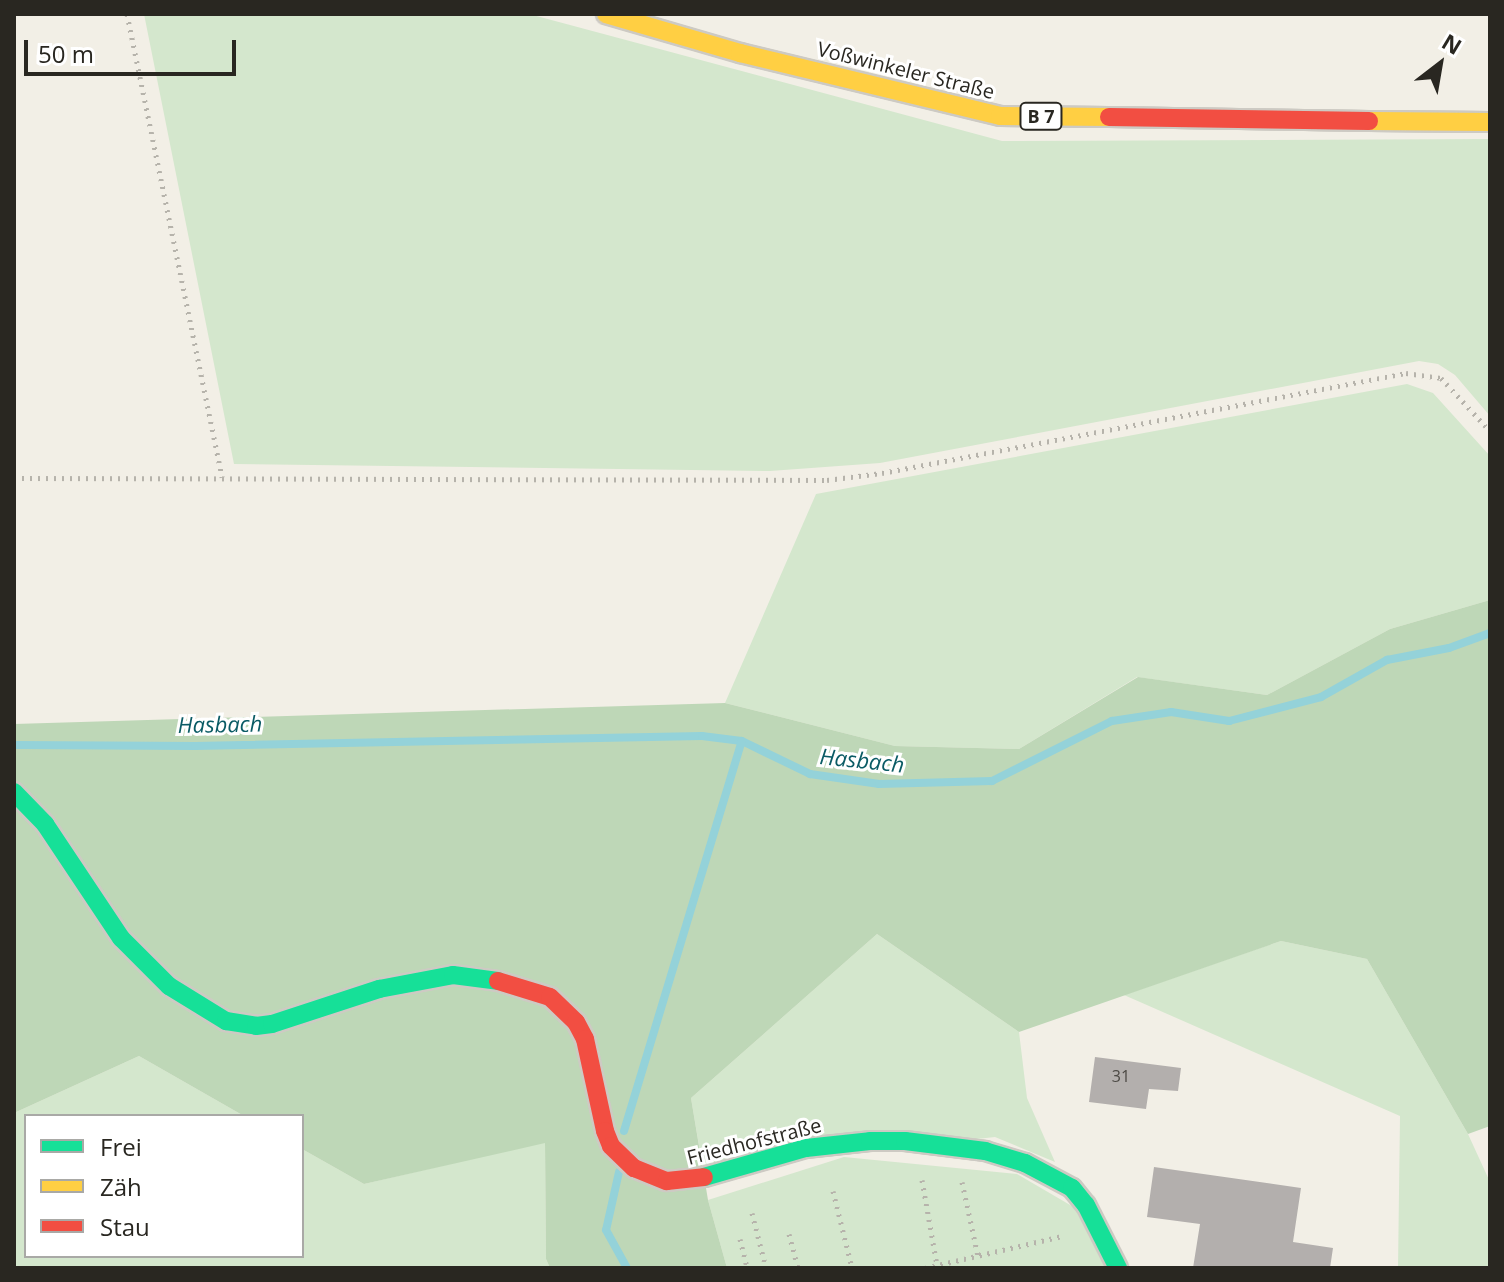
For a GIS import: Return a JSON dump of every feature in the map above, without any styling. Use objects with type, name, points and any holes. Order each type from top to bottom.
[{"type":"street","name":"Voßwinkeler Straße","points":[[606,14],[740,53],[1000,116],[1490,122]]},
{"type":"street","name":"Friedhofstraße","points":[[14,792],[45,824],[105,915],[152,970],[190,1002],[226,1021],[256,1026],[426,978],[453,975],[504,982],[550,997],[576,1022],[585,1039],[594,1090],[611,1146],[623,1161],[649,1175],[667,1181],[698,1179],[774,1156],[841,1143],[905,1141],[962,1146],[1025,1163],[1072,1188],[1098,1228],[1118,1268]]},
{"type":"path","points":[[127,14],[222,477]]},
{"type":"path","points":[[14,478],[827,480],[882,473],[1406,373],[1441,378],[1490,431]]},
{"type":"path","points":[[922,1180],[937,1265]]},
{"type":"path","points":[[962,1182],[978,1256]]},
{"type":"path","points":[[833,1191],[852,1268]]},
{"type":"path","points":[[752,1213],[766,1268]]},
{"type":"path","points":[[925,1268],[1098,1228]]},
{"type":"path","points":[[789,1234],[798,1268]]},
{"type":"path","points":[[740,1239],[747,1268]]},
{"type":"green space","points":[[144,14],[529,14],[1002,141],[1490,139],[1490,416],[1455,375],[1438,364],[1419,361],[880,463],[770,471],[234,464]]},
{"type":"green space","points":[[1407,384],[1433,393],[1490,456],[1490,600],[1390,629],[1267,695],[1137,677],[1019,749],[895,746],[725,703],[816,494]]},
{"type":"green space","points":[[1490,600],[1490,1126],[1468,1134],[1367,959],[1281,941],[1019,1032],[877,934],[691,1098],[708,1200],[727,1268],[550,1268],[546,1259],[545,1143],[364,1184],[304,1150],[304,1114],[240,1114],[139,1056],[14,1113],[14,724],[725,703],[895,746],[1019,749],[1138,677],[1267,695],[1390,629]]},
{"type":"green space","points":[[877,934],[1019,1032],[1027,1098],[1055,1162],[995,1137],[703,1169],[691,1098]]},
{"type":"green space","points":[[1281,941],[1367,959],[1468,1134],[1490,1182],[1490,1268],[1398,1268],[1400,1116],[1124,995]]},
{"type":"green space","points":[[139,1056],[240,1114],[24,1114],[24,1258],[304,1258],[304,1150],[364,1184],[545,1142],[546,1259],[550,1268],[14,1268],[14,1113]]},
{"type":"green space","points":[[844,1157],[1017,1174],[1077,1209],[1109,1268],[727,1268],[708,1200]]},
{"type":"building","points":[[1095,1057],[1181,1068],[1178,1091],[1149,1089],[1146,1109],[1089,1102]]},
{"type":"building","points":[[1154,1167],[1301,1188],[1293,1242],[1333,1248],[1330,1268],[1193,1268],[1200,1224],[1147,1217]]},
{"type":"waterway","name":"Hasbach","points":[[14,745],[195,746],[702,736],[742,741],[810,774],[879,784],[992,781],[1112,721],[1171,712],[1229,721],[1321,697],[1387,660],[1449,648],[1490,633]]},
{"type":"waterway","points":[[624,1131],[742,741]]},
{"type":"waterway","points":[[619,1172],[606,1230],[627,1268]]},
{"type":"traffic: fast","points":[[14,792],[45,824],[121,938],[169,986],[226,1021],[256,1026],[272,1024],[379,989],[453,975],[498,981]]},
{"type":"traffic: fast","points":[[704,1177],[806,1148],[870,1141],[905,1141],[985,1151],[1025,1163],[1072,1188],[1086,1205],[1118,1268]]},
{"type":"traffic: slow","points":[[606,14],[740,53],[1000,116],[1109,117]]},
{"type":"traffic: slow","points":[[1369,121],[1490,122]]},
{"type":"traffic: jam","points":[[1109,117],[1369,121]]},
{"type":"traffic: jam","points":[[498,981],[550,997],[576,1022],[585,1039],[605,1131],[611,1146],[634,1168],[667,1181],[704,1177]]}]
